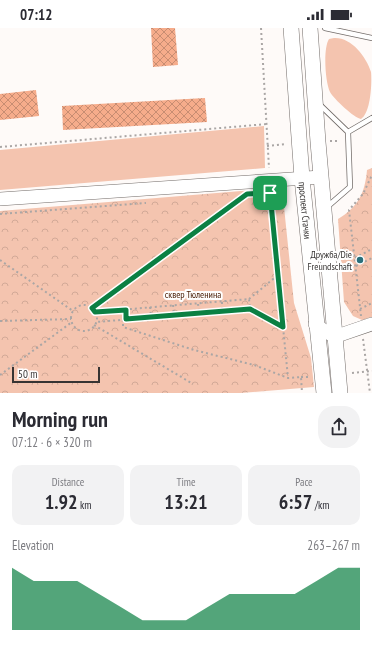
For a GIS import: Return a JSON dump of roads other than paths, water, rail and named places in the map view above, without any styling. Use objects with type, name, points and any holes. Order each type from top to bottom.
[{"type":"main road","name":"проспект Стачки","points":[[291,28],[315,324],[324,393]]},
{"type":"main road","name":"проспект Стачки","points":[[310,28],[334,337],[340,393]]},
{"type":"main road","points":[[0,198],[269,179],[321,177]]},
{"type":"main road","points":[[315,324],[334,337],[367,326]]},
{"type":"lane","points":[[325,28],[372,38]]},
{"type":"lane","points":[[315,101],[348,132],[350,187],[324,210]]},
{"type":"lane","points":[[348,132],[372,118]]},
{"type":"place","name":"Дружба/Die Freundschaft","points":[[360,260]]},
{"type":"park label","name":"сквер Тюленина","points":[[193,294]]}]
